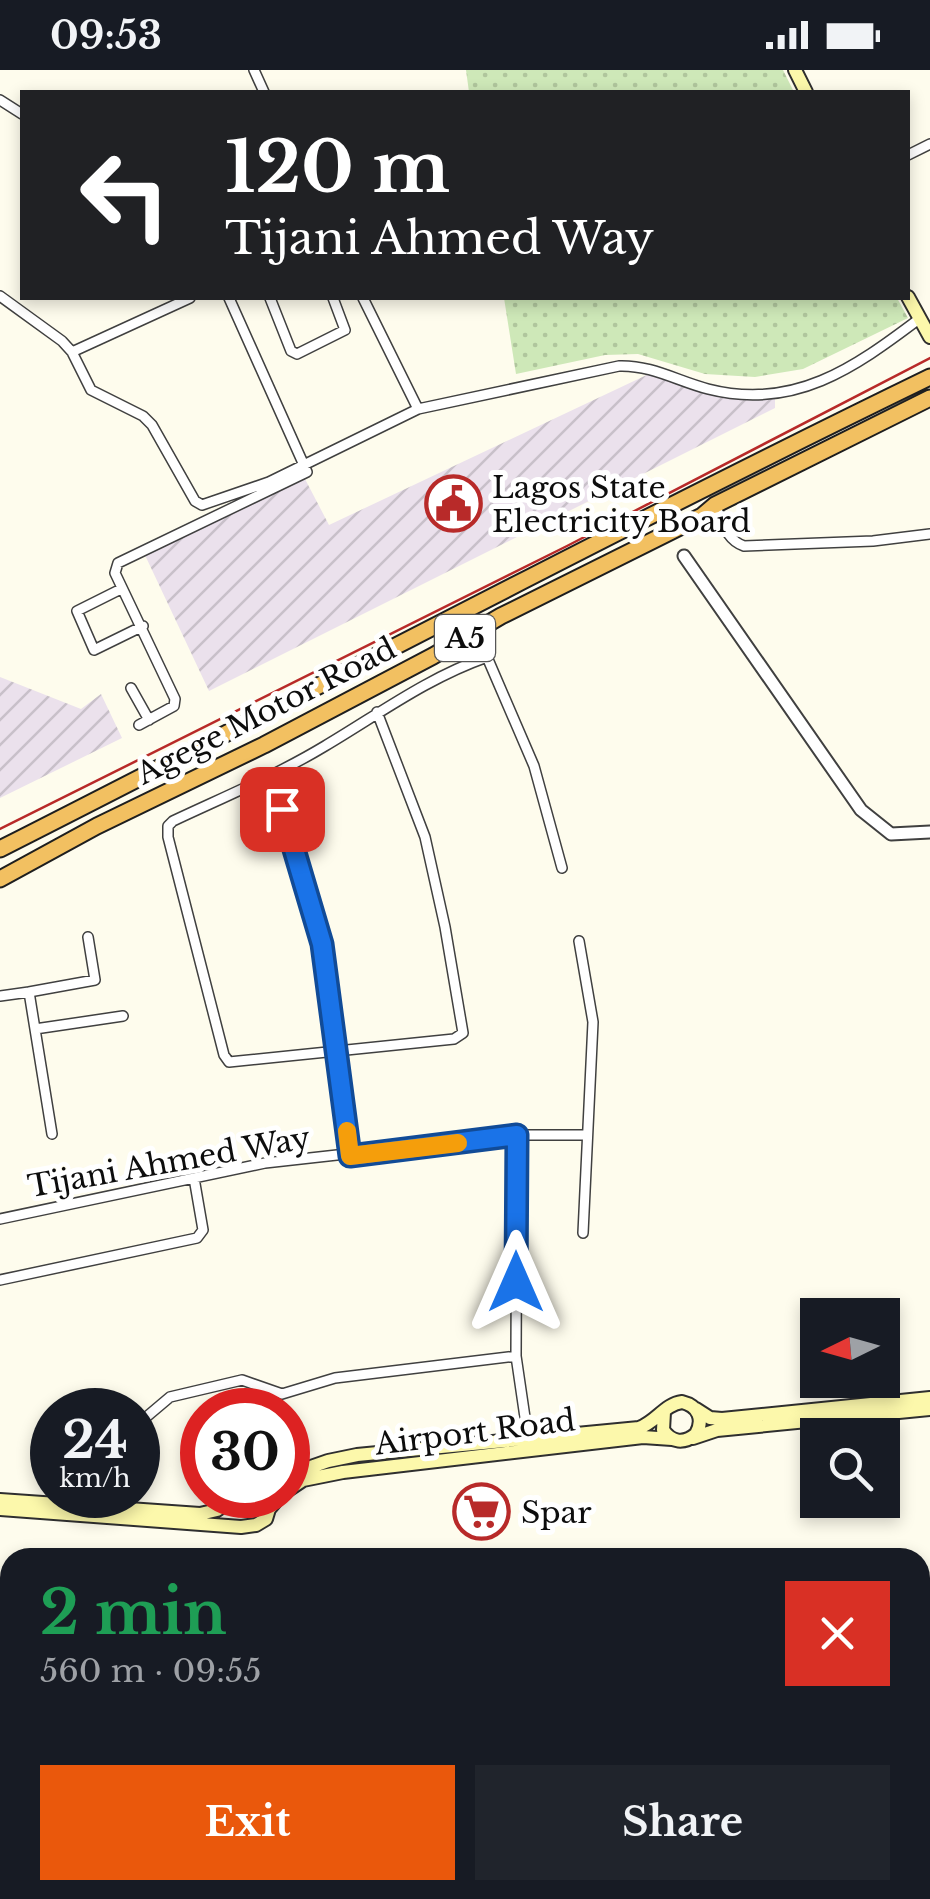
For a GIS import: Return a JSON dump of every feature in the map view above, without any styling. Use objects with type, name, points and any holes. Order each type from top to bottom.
[{"type":"highway","name":"Agege Motor Road","points":[[0,849],[710,484],[930,377]]},
{"type":"highway","name":"Agege Motor Road","points":[[0,879],[97,826],[264,745],[502,616],[702,516],[716,505],[930,398]]},
{"type":"highway","points":[[423,634],[434,656]]},
{"type":"main road","points":[[924,316],[930,337]]},
{"type":"main road","points":[[930,1398],[722,1419],[710,1418],[696,1408],[675,1402],[664,1412],[663,1430],[672,1439],[690,1439],[717,1430],[930,1409]]},
{"type":"main road","points":[[690,1439],[701,1421],[696,1408]]},
{"type":"main road","name":"Airport Road","points":[[310,1466],[357,1455],[639,1428],[664,1412]]},
{"type":"main road","name":"Airport Road","points":[[310,1479],[642,1437],[672,1439]]},
{"type":"main road","points":[[0,1500],[30,1500]]},
{"type":"main road","points":[[0,1510],[241,1527],[256,1525],[266,1518]]},
{"type":"main road","points":[[230,1518],[241,1527]]},
{"type":"street","points":[[0,296],[62,340],[92,390],[143,416],[152,425],[202,505],[242,493],[418,409],[619,366],[646,367],[722,392],[792,392],[863,361],[924,316]]},
{"type":"street","points":[[72,352],[186,300]]},
{"type":"street","points":[[131,688],[144,722],[174,706],[176,699],[121,589],[115,573],[118,563],[308,472],[230,300]]},
{"type":"street","points":[[271,300],[291,351],[298,354],[345,330],[334,300]]},
{"type":"street","points":[[364,300],[418,409]]},
{"type":"street","points":[[716,505],[729,537],[744,546],[873,541],[930,534]]},
{"type":"street","points":[[684,556],[861,810],[891,834],[930,832]]},
{"type":"street","points":[[121,589],[76,611],[94,650],[142,626]]},
{"type":"street","points":[[378,712],[425,838],[446,926],[463,1033],[454,1040],[229,1062],[224,1055],[168,836],[168,826],[173,821],[271,775],[449,670],[486,656],[534,766],[562,868]]},
{"type":"street","points":[[271,775],[322,944],[350,1156]]},
{"type":"street","points":[[0,996],[95,980],[88,937]]},
{"type":"street","points":[[579,941],[593,1022],[583,1233]]},
{"type":"street","points":[[29,992],[52,1134]]},
{"type":"street","points":[[35,1028],[123,1016]]},
{"type":"street","points":[[517,1135],[516,1356],[528,1438]]},
{"type":"street","name":"Tijani Ahmed Way","points":[[0,1219],[265,1163],[517,1135],[586,1135]]},
{"type":"street","points":[[0,1280],[197,1238],[203,1230],[194,1178]]},
{"type":"street","points":[[160,1406],[170,1398],[242,1380],[282,1394],[335,1378],[516,1356]]},
{"type":"shaded area","points":[[653,372],[726,397],[775,398],[775,408],[209,691],[144,553],[305,479],[329,525]]},
{"type":"shaded area","points":[[0,677],[81,709],[101,694],[122,738],[0,798]]},
{"type":"green space","points":[[466,70],[783,70],[793,90],[469,90]]},
{"type":"green space","points":[[504,300],[898,300],[908,318],[803,369],[755,377],[705,374],[638,354],[605,355],[516,374]]},
{"type":"railway","points":[[0,829],[567,546],[930,358]]},
{"type":"slow traffic","points":[[347,1131],[350,1156],[458,1143]]},
{"type":"place","name":"Lagos State Electricity Board","points":[[453,504]]},
{"type":"place","name":"Spar","points":[[482,1512]]},
{"type":"route","points":[[282,809],[322,944],[350,1156],[517,1135],[516,1282]]}]
